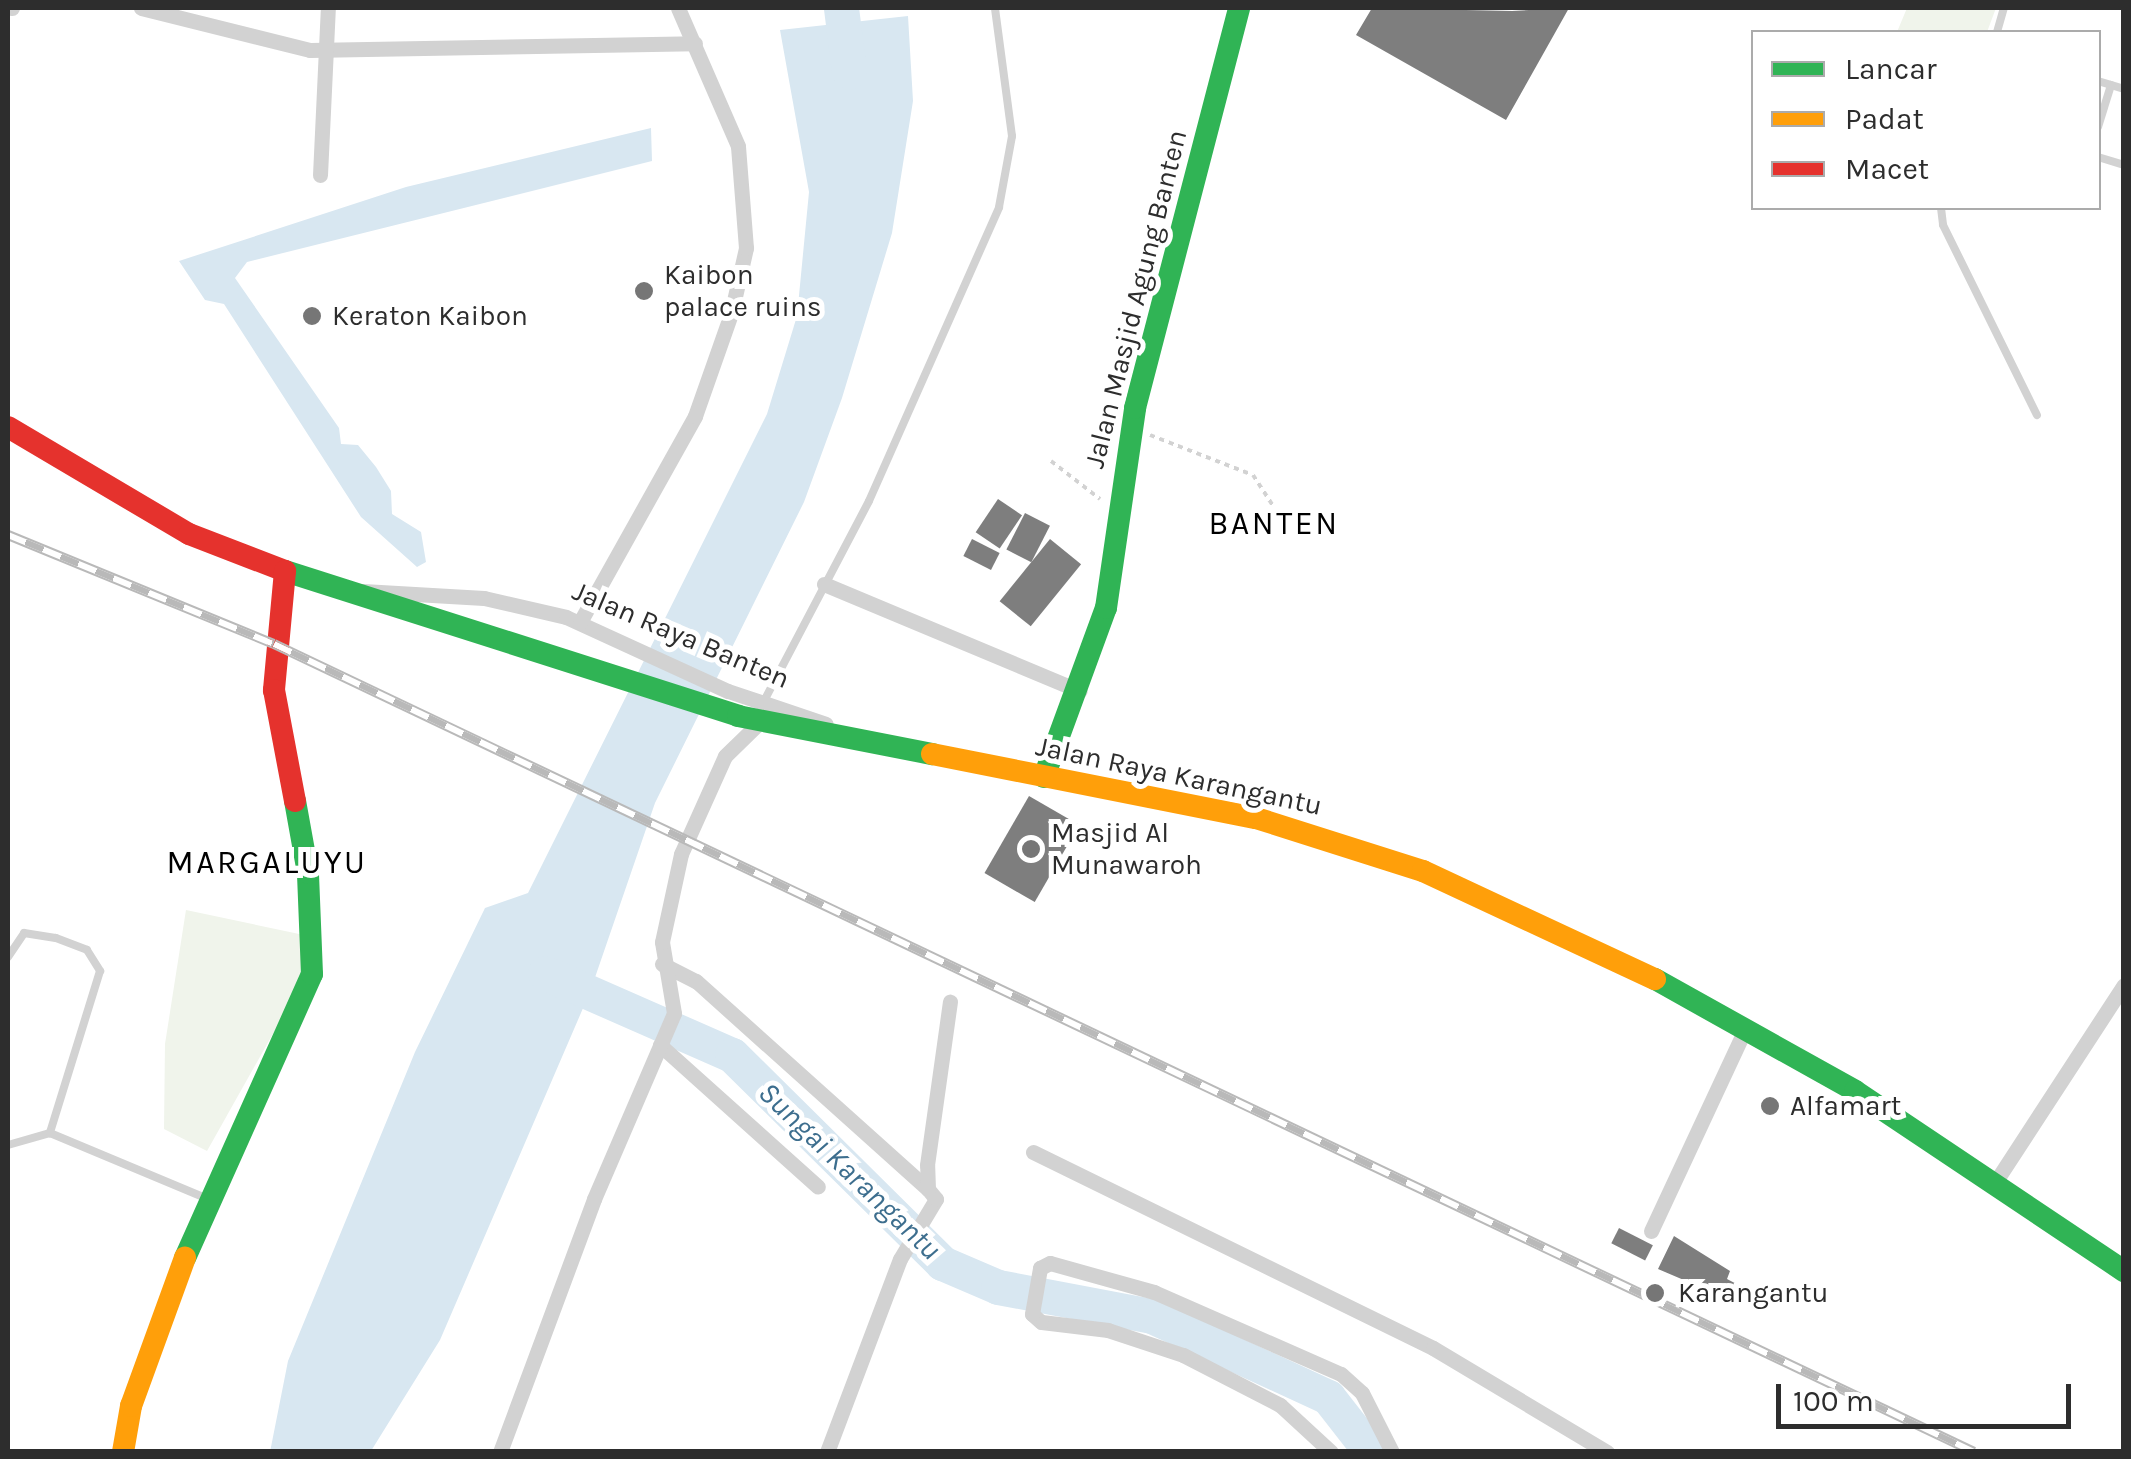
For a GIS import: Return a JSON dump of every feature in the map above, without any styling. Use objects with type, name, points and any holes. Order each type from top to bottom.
[{"type":"main road","name":"Jalan Masjid Agung Banten","points":[[1044,777],[1080,691],[1106,608],[1132,428],[1239,8]]},
{"type":"main road","name":"Jalan Raya Banten","points":[[8,426],[190,534],[284,571],[599,672]]},
{"type":"main road","points":[[123,1452],[143,1370],[207,1199],[270,1077],[312,974],[308,873],[274,690],[284,571]]},
{"type":"main road","name":"Jalan Raya Karangantu","points":[[599,672],[930,754],[1256,818],[1423,871],[1631,964],[1743,1034],[1855,1091],[1996,1181],[2124,1272]]},
{"type":"street","points":[[140,8],[300,48],[695,43]]},
{"type":"street","points":[[320,175],[328,8]]},
{"type":"street","points":[[580,622],[695,416],[731,314],[746,248],[738,146],[678,8]]},
{"type":"street","points":[[824,584],[1080,691]]},
{"type":"street","name":"Jalan Raya Banten","points":[[344,591],[484,598],[580,622],[723,701]]},
{"type":"street","points":[[500,1452],[674,1013],[662,964],[686,841],[725,756],[761,713]]},
{"type":"street","points":[[662,964],[696,981],[936,1196],[900,1259],[827,1452]]},
{"type":"street","points":[[1996,1181],[2122,993]]},
{"type":"street","points":[[928,1189],[950,1002]]},
{"type":"street","points":[[1651,1231],[1743,1034]]},
{"type":"street","points":[[661,1043],[818,1187]]},
{"type":"street","points":[[1033,1152],[1433,1348],[1606,1452]]},
{"type":"street","points":[[1331,1452],[1280,1405],[1183,1355],[1122,1334],[1041,1322],[1032,1314],[1040,1274],[1050,1263],[1154,1292],[1341,1374],[1362,1393],[1392,1452]]},
{"type":"lane","points":[[761,713],[869,501],[998,207],[1012,136],[995,8]]},
{"type":"lane","points":[[2101,82],[2124,89]]},
{"type":"lane","points":[[2101,118],[2112,86]]},
{"type":"lane","points":[[1942,210],[2037,416]]},
{"type":"lane","points":[[8,957],[24,933],[87,950],[100,970],[50,1133]]},
{"type":"lane","points":[[8,1145],[50,1133],[207,1199]]},
{"type":"path","points":[[1132,428],[1254,475],[1273,506]]},
{"type":"path","points":[[1051,461],[1080,478],[1117,517]]},
{"type":"shaded area","points":[[1907,8],[1996,8],[1988,30],[1898,30]]},
{"type":"shaded area","points":[[908,16],[913,101],[892,233],[842,398],[804,502],[655,803],[590,992],[440,1340],[371,1451],[270,1452],[288,1361],[415,1052],[485,908],[528,893],[767,414],[797,316],[809,192],[780,30]]},
{"type":"shaded area","points":[[651,128],[652,161],[247,262],[235,278],[339,428],[341,444],[358,445],[376,467],[391,491],[392,514],[421,532],[426,562],[417,567],[361,517],[224,304],[205,300],[179,261],[406,187]]},
{"type":"shaded area","points":[[186,910],[304,935],[302,982],[207,1151],[164,1129],[165,1044]]},
{"type":"building","points":[[1372,8],[1569,8],[1506,120],[1356,35]]},
{"type":"building","points":[[998,499],[1022,515],[1000,548],[976,532]]},
{"type":"building","points":[[1025,513],[1050,526],[1031,562],[1006,550]]},
{"type":"building","points":[[972,539],[1000,553],[991,570],[963,556]]},
{"type":"building","points":[[1050,539],[1081,564],[1031,626],[1000,601]]},
{"type":"building","name":"Masjid Al Munawaroh","points":[[1029,796],[1079,825],[1035,902],[984,873]]},
{"type":"building","points":[[1619,1228],[1653,1245],[1645,1260],[1611,1243]]},
{"type":"building","points":[[1674,1236],[1730,1271],[1727,1279],[1748,1290],[1740,1304],[1658,1269]]},
{"type":"waterway","points":[[841,8],[849,71]]},
{"type":"waterway","name":"Sungai Karangantu","points":[[545,973],[732,1055],[942,1263],[998,1287],[1152,1316],[1328,1397],[1371,1452]]},
{"type":"railway","points":[[8,535],[274,644],[1974,1452]]},
{"type":"traffic: fast","points":[[1044,777],[1106,608],[1135,408],[1239,8]]},
{"type":"traffic: fast","points":[[285,571],[738,716],[932,754]]},
{"type":"traffic: fast","points":[[185,1258],[312,974],[308,873],[295,801]]},
{"type":"traffic: fast","points":[[1655,979],[1855,1091],[2124,1271]]},
{"type":"traffic: slow","points":[[932,754],[1256,818],[1423,871],[1655,979]]},
{"type":"traffic: slow","points":[[123,1452],[131,1406],[185,1258]]},
{"type":"traffic: jam","points":[[8,427],[189,534],[285,571],[274,690],[295,801]]},
{"type":"place","name":"Kaibon palace ruins","points":[[644,291]]},
{"type":"place","name":"Keraton Kaibon","points":[[312,316]]},
{"type":"place","name":"Masjid Al Munawaroh","points":[[1031,849]]},
{"type":"place","name":"Alfamart","points":[[1770,1106]]},
{"type":"place","name":"Karangantu","points":[[1655,1293]]},
{"type":"district","name":"BANTEN","points":[[1274,524]]},
{"type":"district","name":"MARGALUYU","points":[[267,863]]}]
